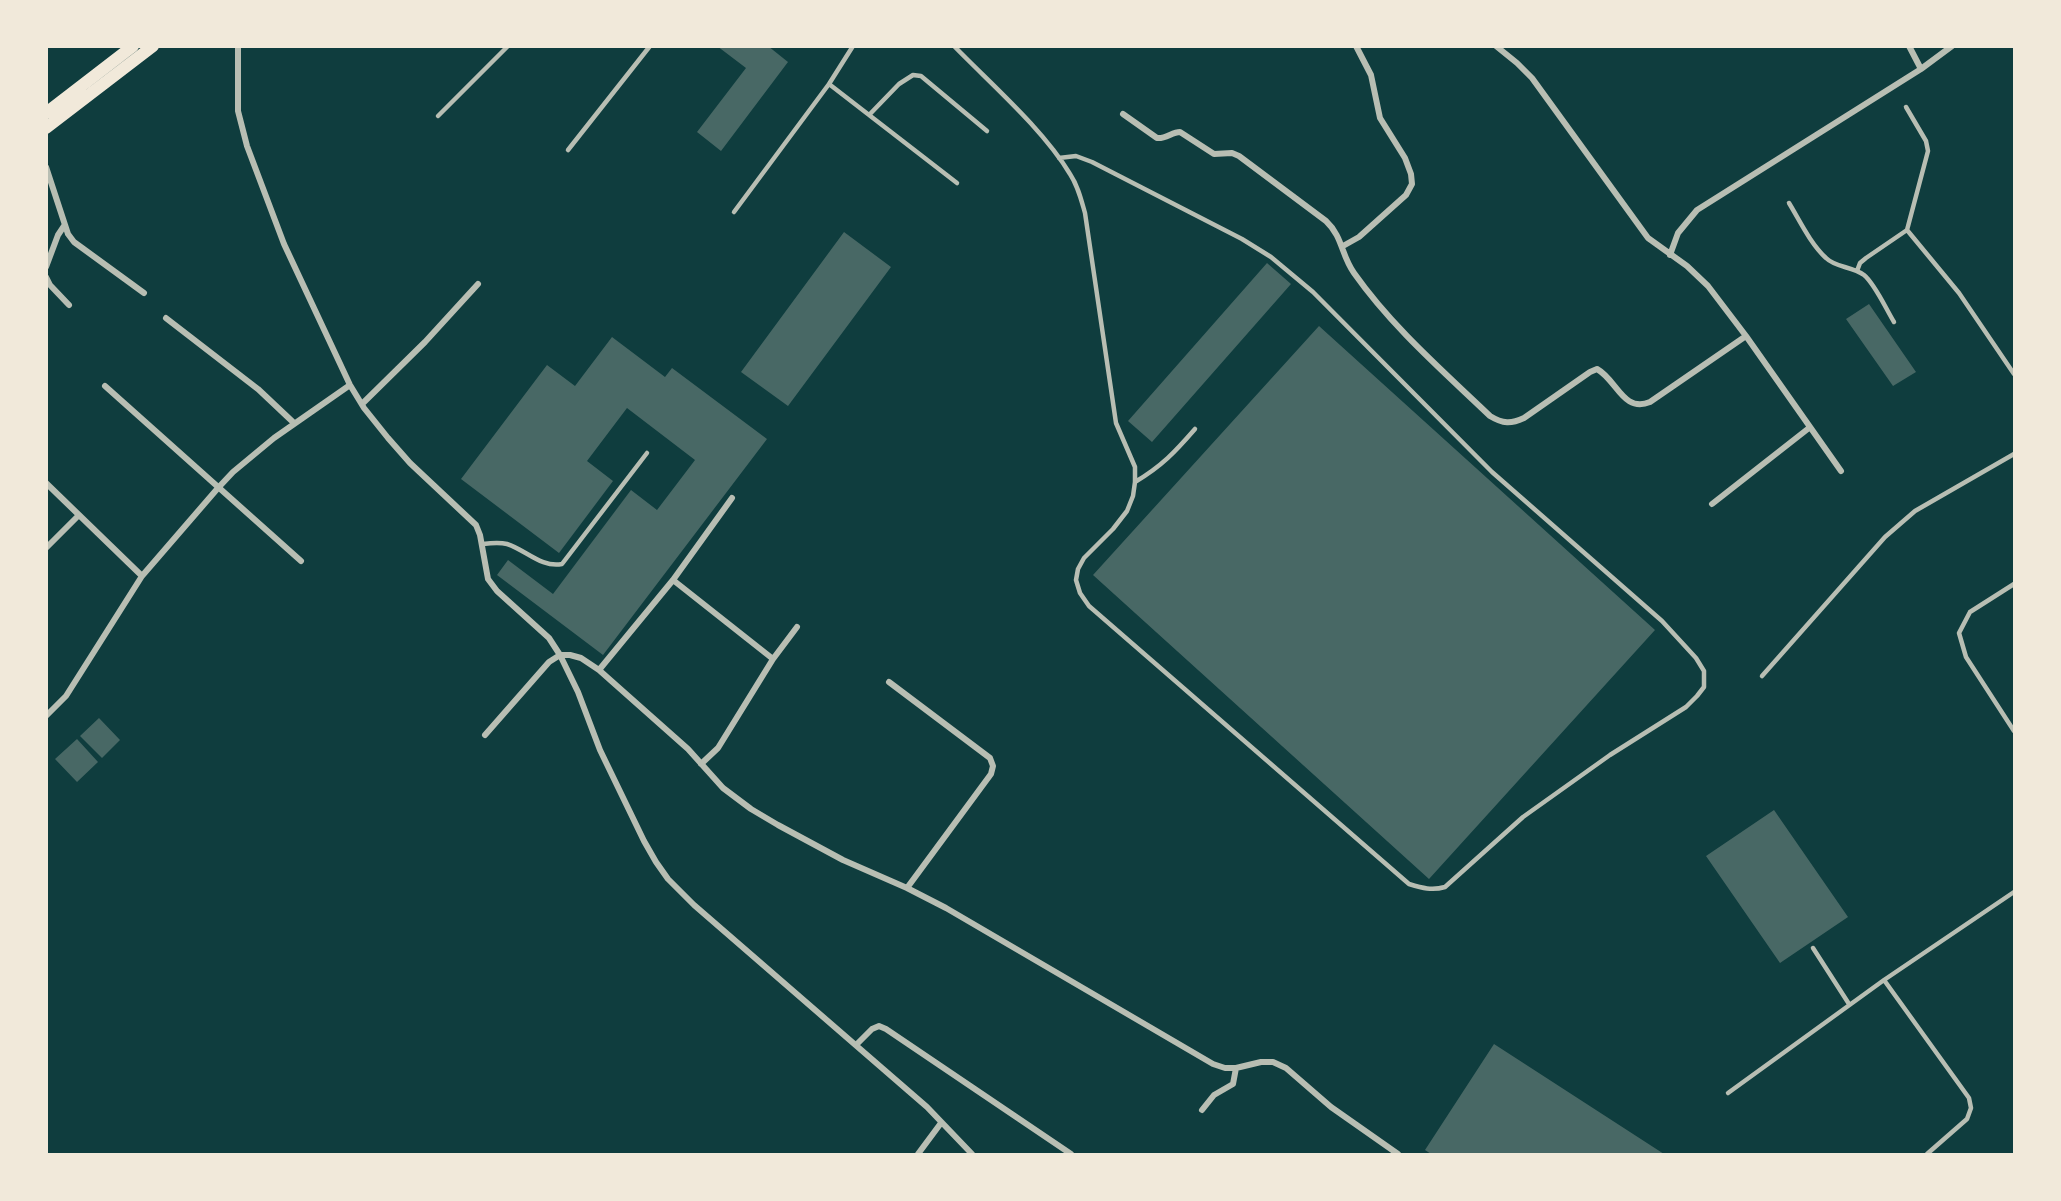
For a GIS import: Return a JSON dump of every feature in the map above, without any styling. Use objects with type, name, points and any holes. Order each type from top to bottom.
[{"type":"main road","points":[[46,112],[133,46]]},
{"type":"main road","points":[[46,128],[153,46]]},
{"type":"street","points":[[238,46],[238,111],[247,146],[284,244],[350,385],[388,438],[410,463],[476,525],[488,579],[497,591],[549,638],[560,655],[579,692],[600,750],[656,862],[668,879],[694,905],[927,1107],[972,1155]]},
{"type":"street","points":[[1343,246],[1359,237],[1406,195],[1412,184],[1405,158],[1380,118],[1371,75],[1356,46]]},
{"type":"street","points":[[1496,46],[1526,70],[1648,238],[1687,266],[1708,286],[1841,471]]},
{"type":"street","points":[[1909,46],[1921,69]]},
{"type":"street","points":[[1670,255],[1678,233],[1697,210],[1921,69],[1952,46]]},
{"type":"street","points":[[1123,114],[1157,138],[1163,139],[1175,132],[1180,132],[1214,154],[1232,153],[1239,156],[1326,221],[1338,233],[1353,272],[1403,332],[1490,416],[1501,423],[1514,423],[1524,418],[1597,369],[1603,372],[1628,401],[1635,405],[1643,405],[1746,336]]},
{"type":"street","points":[[46,167],[64,226],[74,242],[144,292]]},
{"type":"street","points":[[46,267],[58,235],[64,226]]},
{"type":"street","points":[[46,277],[50,285],[69,305]]},
{"type":"street","points":[[362,404],[418,350],[478,284]]},
{"type":"street","points":[[166,318],[258,389],[294,423]]},
{"type":"street","points":[[46,716],[66,696],[142,576],[218,488],[294,423],[350,385]]},
{"type":"street","points":[[105,386],[301,561]]},
{"type":"street","points":[[1712,504],[1809,428]]},
{"type":"street","points":[[46,483],[142,576]]},
{"type":"street","points":[[599,670],[674,580],[732,498]]},
{"type":"street","points":[[46,548],[79,515]]},
{"type":"street","points":[[674,580],[773,659]]},
{"type":"street","points":[[701,764],[718,748],[773,659],[797,627]]},
{"type":"street","points":[[485,735],[542,669],[560,655],[581,658],[599,670],[688,749],[735,798],[777,825],[865,871],[907,888],[956,914],[1214,1064],[1225,1068],[1236,1068],[1261,1062],[1273,1062],[1286,1068],[1331,1107],[1398,1155]]},
{"type":"street","points":[[889,682],[990,758],[993,766],[991,774],[907,888]]},
{"type":"street","points":[[856,1045],[872,1029],[879,1026],[886,1029],[1071,1155]]},
{"type":"street","points":[[1202,1110],[1214,1095],[1233,1084],[1236,1068]]},
{"type":"street","points":[[918,1155],[941,1123]]},
{"type":"lane","points":[[438,116],[508,46]]},
{"type":"lane","points":[[568,150],[650,46]]},
{"type":"lane","points":[[734,212],[829,84],[854,46]]},
{"type":"lane","points":[[954,46],[1026,120],[1059,158],[1078,189],[1085,213],[1116,423],[1135,467],[1133,496],[1127,511],[1113,529],[1084,558],[1078,569],[1076,580],[1080,593],[1089,606],[1409,884],[1431,890],[1445,886],[1523,817],[1610,755],[1686,707],[1697,696],[1704,687],[1704,671],[1696,658],[1662,621],[1492,472],[1313,292],[1271,257],[1242,239],[1092,162],[1076,156],[1059,158]]},
{"type":"lane","points":[[870,114],[899,84],[913,75],[921,76],[987,131]]},
{"type":"lane","points":[[829,84],[957,183]]},
{"type":"lane","points":[[1857,271],[1866,258],[1907,230],[1928,151],[1926,141],[1906,107]]},
{"type":"lane","points":[[1789,203],[1827,260],[1857,271],[1869,281],[1894,322]]},
{"type":"lane","points":[[1907,230],[1959,293],[2014,375]]},
{"type":"lane","points":[[1135,482],[1172,456],[1195,429]]},
{"type":"lane","points":[[482,544],[508,544],[546,564],[562,564],[647,453]]},
{"type":"lane","points":[[1762,676],[1885,537],[1915,511],[2014,454]]},
{"type":"lane","points":[[2014,584],[1970,612],[1959,633],[1966,657],[2014,731]]},
{"type":"lane","points":[[1728,1093],[1849,1004],[2014,891]]},
{"type":"lane","points":[[1813,948],[1849,1004]]},
{"type":"lane","points":[[1884,980],[1969,1098],[1971,1108],[1967,1119],[1928,1155]]},
{"type":"building","points":[[717,46],[768,46],[788,62],[721,151],[697,132],[746,68]]},
{"type":"building","points":[[844,232],[891,267],[788,406],[741,372]]},
{"type":"building","points":[[1267,263],[1291,284],[1152,442],[1128,421]]},
{"type":"building","points":[[1869,304],[1916,372],[1893,386],[1846,319]]},
{"type":"building","points":[[1319,326],[1655,630],[1429,879],[1093,575]]},
{"type":"building","points":[[612,337],[665,377],[672,368],[767,439],[603,655],[497,575],[508,560],[553,594],[631,490],[657,510],[695,460],[627,408],[587,461],[613,481],[559,553],[461,479],[547,365],[575,386]]},
{"type":"building","points":[[99,718],[120,740],[102,758],[80,736]]},
{"type":"building","points":[[77,739],[98,762],[77,782],[55,759]]},
{"type":"building","points":[[1774,810],[1848,917],[1780,963],[1706,856]]},
{"type":"building","points":[[1494,1044],[1664,1154],[1431,1154],[1425,1150]]}]
